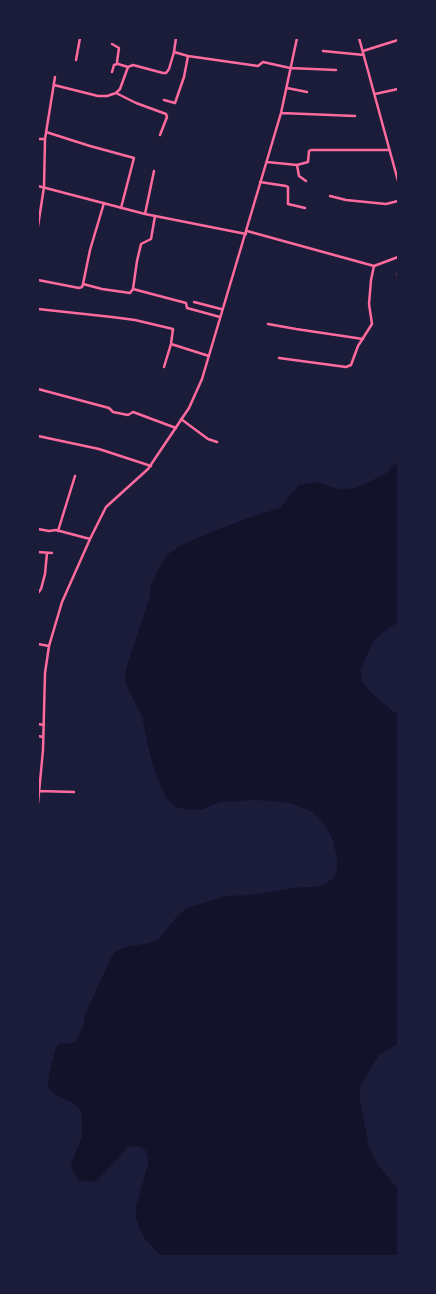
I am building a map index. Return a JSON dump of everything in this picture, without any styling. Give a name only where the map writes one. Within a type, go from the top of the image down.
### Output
[{"type":"street","points":[[76,60],[80,38]]},
{"type":"street","points":[[54,86],[98,96],[116,93],[120,89],[128,68],[133,65],[166,73],[174,52],[176,38]]},
{"type":"street","points":[[38,803],[43,750],[44,683],[49,646],[62,602],[106,508],[148,469],[188,408],[202,379],[281,113],[297,38]]},
{"type":"street","points":[[359,38],[398,181]]},
{"type":"street","points":[[363,51],[398,40]]},
{"type":"street","points":[[112,44],[120,48],[117,64],[114,65],[112,72]]},
{"type":"street","points":[[323,51],[364,55]]},
{"type":"street","points":[[174,52],[188,56],[258,66],[262,62],[290,68],[336,70]]},
{"type":"street","points":[[164,100],[175,103],[182,84],[188,56]]},
{"type":"street","points":[[117,64],[128,68]]},
{"type":"street","points":[[38,226],[44,187],[45,139],[54,77]]},
{"type":"street","points":[[287,88],[307,92]]},
{"type":"street","points":[[375,94],[398,89]]},
{"type":"street","points":[[116,93],[166,114],[167,117],[160,135]]},
{"type":"street","points":[[281,113],[355,116]]},
{"type":"street","points":[[46,132],[134,158],[121,208]]},
{"type":"street","points":[[38,139],[45,139]]},
{"type":"street","points":[[267,162],[297,165],[308,162],[309,151],[311,150],[389,150]]},
{"type":"street","points":[[297,165],[299,176],[306,182]]},
{"type":"street","points":[[145,214],[154,171]]},
{"type":"street","points":[[260,182],[288,187],[288,204],[305,208]]},
{"type":"street","points":[[38,186],[145,214],[246,232],[374,266],[398,257]]},
{"type":"street","points":[[330,196],[346,200],[386,204],[398,201]]},
{"type":"street","points":[[38,280],[82,287],[90,250],[104,204]]},
{"type":"street","points":[[83,284],[130,293],[133,289],[141,244],[151,239],[155,216]]},
{"type":"street","points":[[279,358],[351,365],[356,351],[372,324],[369,304],[374,266]]},
{"type":"street","points":[[133,289],[186,303],[187,308],[220,317]]},
{"type":"street","points":[[194,302],[222,310]]},
{"type":"street","points":[[38,309],[112,316],[173,329],[164,367]]},
{"type":"street","points":[[268,324],[363,339]]},
{"type":"street","points":[[170,344],[209,356]]},
{"type":"street","points":[[38,388],[110,408],[113,412],[128,415],[134,412],[176,428]]},
{"type":"street","points":[[181,419],[208,440],[217,442]]},
{"type":"street","points":[[38,436],[99,449],[150,466]]},
{"type":"street","points":[[58,531],[75,476]]},
{"type":"street","points":[[38,529],[54,530],[90,539]]},
{"type":"street","points":[[38,552],[52,554]]},
{"type":"street","points":[[38,593],[45,574],[47,553]]},
{"type":"street","points":[[38,644],[49,646]]},
{"type":"street","points":[[38,724],[44,725]]},
{"type":"street","points":[[38,736],[43,737]]},
{"type":"street","points":[[38,750],[43,750]]},
{"type":"street","points":[[39,791],[74,792]]},
{"type":"shaded area","points":[[398,461],[398,622],[373,642],[360,670],[362,681],[373,695],[398,715],[398,1045],[380,1054],[366,1075],[359,1095],[369,1148],[379,1166],[398,1189],[398,1256],[161,1256],[145,1239],[136,1217],[136,1207],[148,1164],[146,1151],[141,1147],[127,1147],[93,1182],[79,1180],[73,1172],[71,1165],[82,1136],[82,1116],[80,1109],[73,1103],[49,1089],[50,1070],[56,1048],[59,1044],[76,1041],[83,1027],[89,1006],[115,952],[122,948],[149,943],[159,939],[178,915],[187,908],[227,896],[252,895],[294,888],[323,886],[333,878],[337,869],[337,857],[333,840],[325,825],[312,812],[291,803],[256,800],[220,802],[203,809],[190,810],[176,807],[166,798],[155,772],[142,716],[125,680],[126,670],[150,597],[151,585],[167,555],[181,545],[243,520],[280,508],[299,485],[317,482],[341,490],[354,488],[385,474]]}]
